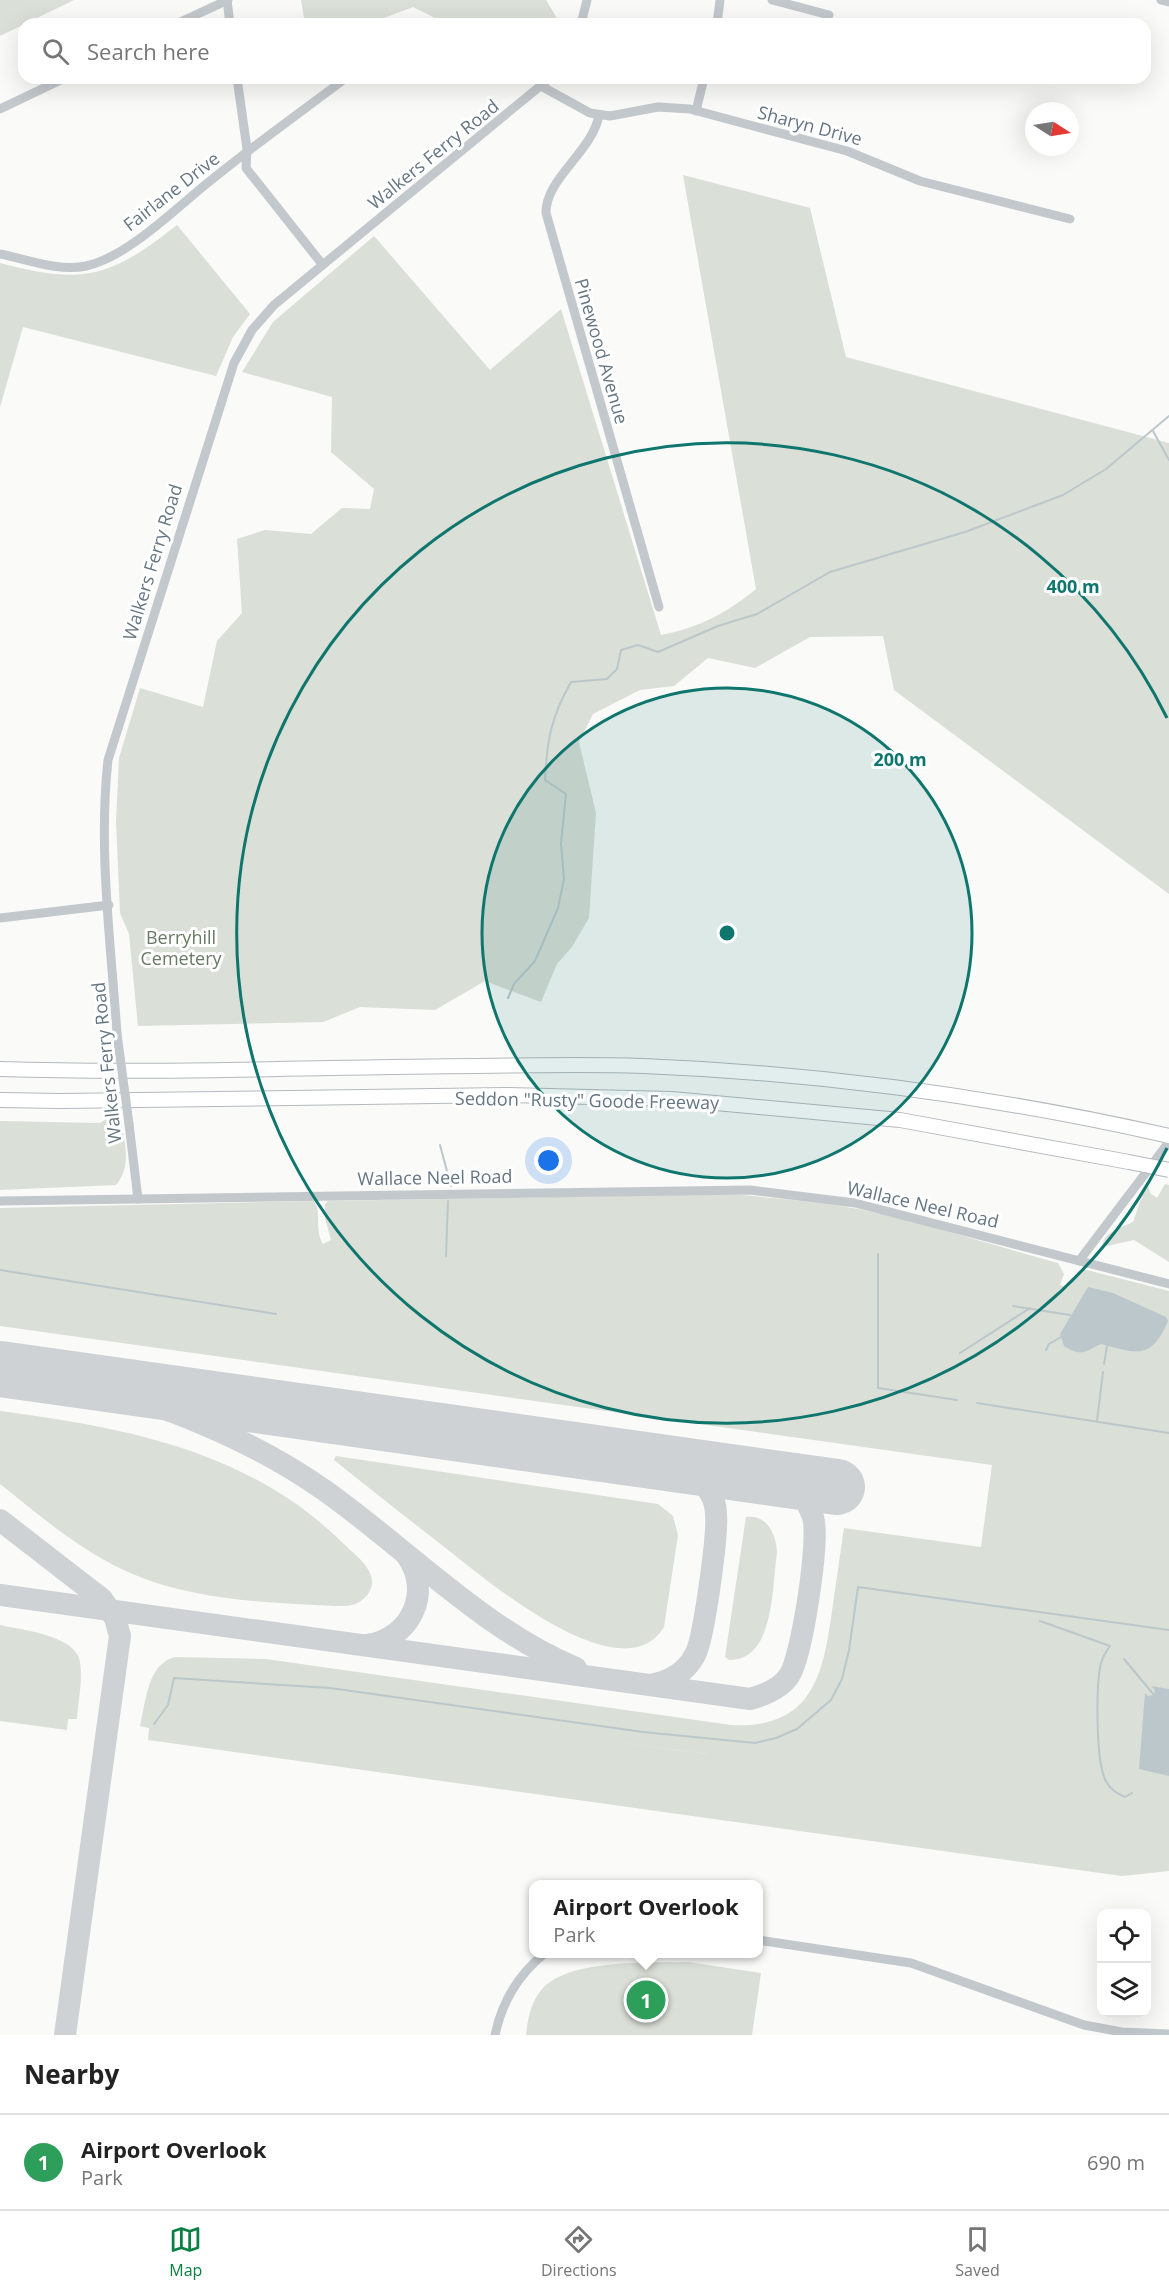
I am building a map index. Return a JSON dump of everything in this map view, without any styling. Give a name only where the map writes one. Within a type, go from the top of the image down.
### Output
[{"type":"highway","name":"Seddon \"Rusty\" Goode Freeway","points":[[0,1069],[133,1071],[641,1066],[793,1077],[903,1090],[1024,1108],[1169,1136]]},
{"type":"highway","name":"Seddon \"Rusty\" Goode Freeway","points":[[0,1100],[507,1095],[672,1099],[900,1120],[1169,1170]]},
{"type":"street","points":[[189,18],[228,0],[230,18]]},
{"type":"street","points":[[582,18],[587,0]]},
{"type":"street","points":[[718,18],[720,0]]},
{"type":"street","points":[[772,0],[829,15]]},
{"type":"street","points":[[1161,0],[1169,2]]},
{"type":"street","points":[[0,109],[52,84]]},
{"type":"street","points":[[238,84],[247,154],[245,165],[248,172],[322,264]]},
{"type":"street","name":"Fairlane Drive","points":[[0,254],[50,265],[83,267],[91,265],[137,240],[163,222],[210,180],[338,84]]},
{"type":"street","points":[[696,111],[703,84]]},
{"type":"street","name":"Sharyn Drive","points":[[542,86],[585,111],[599,115],[610,116],[658,107],[696,111],[847,151],[920,181],[1070,219]]},
{"type":"street","name":"Walkers Ferry Road","points":[[138,1199],[117,1034],[105,808],[108,760],[224,389],[234,363],[252,330],[274,305],[542,86]]},
{"type":"street","name":"Pinewood Avenue","points":[[599,115],[591,136],[549,195],[546,213],[659,607]]},
{"type":"street","points":[[0,918],[109,905]]},
{"type":"street","points":[[1079,1261],[1169,1142]]},
{"type":"street","name":"Wallace Neel Road","points":[[0,1202],[750,1190],[855,1203],[1169,1284]]},
{"type":"street","points":[[763,1941],[911,1963],[1084,2025],[1122,2032],[1169,2034]]},
{"type":"street","points":[[495,2035],[506,2002],[516,1983],[528,1966],[537,1958]]},
{"type":"green space","points":[[0,0],[74,0],[37,18],[18,18],[18,27],[0,36]]},
{"type":"green space","points":[[301,0],[546,0],[557,18],[435,18],[413,7],[384,18],[304,18]]},
{"type":"green space","name":"Berryhill Cemetery","points":[[683,175],[810,208],[846,357],[1169,443],[1169,894],[894,690],[883,636],[810,637],[755,668],[708,658],[674,686],[640,690],[593,714],[579,742],[596,813],[589,918],[572,947],[557,964],[541,1002],[485,981],[435,1010],[360,1007],[323,1022],[138,1026],[129,934],[120,913],[116,822],[119,758],[140,688],[203,707],[217,641],[242,613],[237,539],[265,530],[311,534],[342,508],[370,509],[374,489],[331,452],[332,397],[242,372],[273,322],[374,236],[490,370],[561,309],[661,635],[700,624],[734,605],[756,589]]},
{"type":"green space","points":[[177,225],[250,314],[233,337],[216,376],[23,327],[0,407],[0,263],[53,274],[75,275],[94,272],[133,256]]},
{"type":"green space","points":[[120,1117],[126,1161],[116,1185],[0,1190],[0,1121],[100,1123],[106,1119]]},
{"type":"green space","points":[[1147,1182],[1150,1193],[1157,1198],[1165,1184],[1169,1185],[1169,1262],[1134,1240],[1102,1247],[1109,1234],[1133,1222]]},
{"type":"green space","points":[[730,1194],[794,1200],[842,1206],[934,1227],[1058,1263],[1064,1274],[1060,1285],[1068,1288],[1078,1271],[1083,1269],[1169,1291],[1169,1871],[1122,1876],[148,1740],[149,1728],[140,1726],[149,1685],[159,1667],[175,1657],[266,1659],[731,1725],[758,1724],[780,1718],[796,1708],[808,1694],[817,1677],[828,1635],[844,1528],[981,1547],[992,1465],[0,1326],[0,1208],[314,1201],[318,1210],[319,1232],[323,1244],[331,1240],[325,1218],[325,1204],[328,1201]]},
{"type":"green space","points":[[0,1411],[140,1436],[227,1465],[268,1486],[308,1513],[345,1545],[363,1562],[370,1573],[372,1585],[370,1591],[361,1601],[345,1606],[223,1598],[156,1583],[116,1566],[64,1534],[0,1484]]},
{"type":"green space","points":[[336,1456],[658,1504],[673,1516],[678,1535],[664,1627],[644,1645],[616,1648],[584,1639],[550,1622],[515,1601],[484,1578],[334,1460]]},
{"type":"green space","points":[[746,1517],[765,1522],[775,1539],[777,1552],[772,1601],[763,1635],[755,1648],[744,1657],[729,1660],[725,1657]]},
{"type":"green space","points":[[0,1625],[45,1635],[74,1650],[79,1658],[80,1688],[77,1719],[68,1719],[67,1730],[0,1721]]},
{"type":"green space","points":[[688,1962],[761,1973],[752,2035],[526,2035],[529,2016],[536,1998],[543,1988],[555,1979],[572,1972],[611,1964]]},
{"type":"shaded area","points":[[1088,1287],[1113,1293],[1166,1317],[1168,1321],[1162,1334],[1149,1348],[1141,1351],[1124,1350],[1101,1344],[1079,1352],[1064,1346],[1060,1334]]},
{"type":"shaded area","points":[[1151,1686],[1169,1689],[1169,1776],[1139,1769],[1145,1693],[1148,1696],[1154,1695],[1155,1690]]},
{"type":"waterway","points":[[508,998],[514,984],[535,961],[558,908],[564,879],[561,843],[566,794],[545,780],[551,729],[571,682],[607,679],[617,669],[621,650],[638,645],[658,652],[718,626],[757,614],[830,572],[965,532],[1063,495],[1106,469],[1169,416]]},
{"type":"waterway","points":[[1153,431],[1169,460]]},
{"type":"waterway","points":[[440,1145],[451,1186]]},
{"type":"waterway","points":[[446,1256],[448,1201]]},
{"type":"waterway","points":[[878,1254],[878,1388],[957,1400]]},
{"type":"waterway","points":[[0,1270],[276,1314]]},
{"type":"waterway","points":[[1013,1306],[1070,1315]]},
{"type":"waterway","points":[[960,1353],[1030,1308]]},
{"type":"waterway","points":[[1046,1350],[1049,1344],[1061,1337]]},
{"type":"waterway","points":[[1104,1364],[1107,1346]]},
{"type":"waterway","points":[[1097,1421],[1103,1372]]},
{"type":"waterway","points":[[977,1403],[1169,1433]]},
{"type":"waterway","points":[[154,1724],[168,1705],[174,1678],[330,1688],[643,1732],[755,1743],[776,1738],[797,1729],[831,1700],[842,1679],[849,1650],[858,1587],[1169,1630]]},
{"type":"waterway","points":[[1040,1621],[1110,1646],[1099,1673],[1100,1760],[1103,1774],[1111,1788],[1125,1797],[1132,1793]]},
{"type":"waterway","points":[[1124,1659],[1154,1695]]},
{"type":"taxiway","points":[[72,1379],[139,1400],[203,1424],[295,1471],[354,1512],[446,1586],[510,1633],[576,1668]]},
{"type":"taxiway","points":[[650,1685],[676,1675],[695,1655],[706,1609],[716,1525],[716,1511],[712,1497],[702,1482],[686,1470],[660,1462]]},
{"type":"taxiway","points":[[0,1595],[750,1699],[772,1691],[789,1676],[799,1646],[812,1572],[815,1529],[810,1509],[797,1492],[772,1477]]},
{"type":"taxiway","points":[[0,1520],[102,1599],[115,1618],[120,1636],[65,2035]]},
{"type":"taxiway","points":[[367,1645],[395,1634],[413,1612],[418,1585],[415,1570],[407,1556]]},
{"type":"runway","points":[[0,1369],[837,1487]]},
{"type":"place","name":"Airport Overlook","points":[[646,2000]]}]
